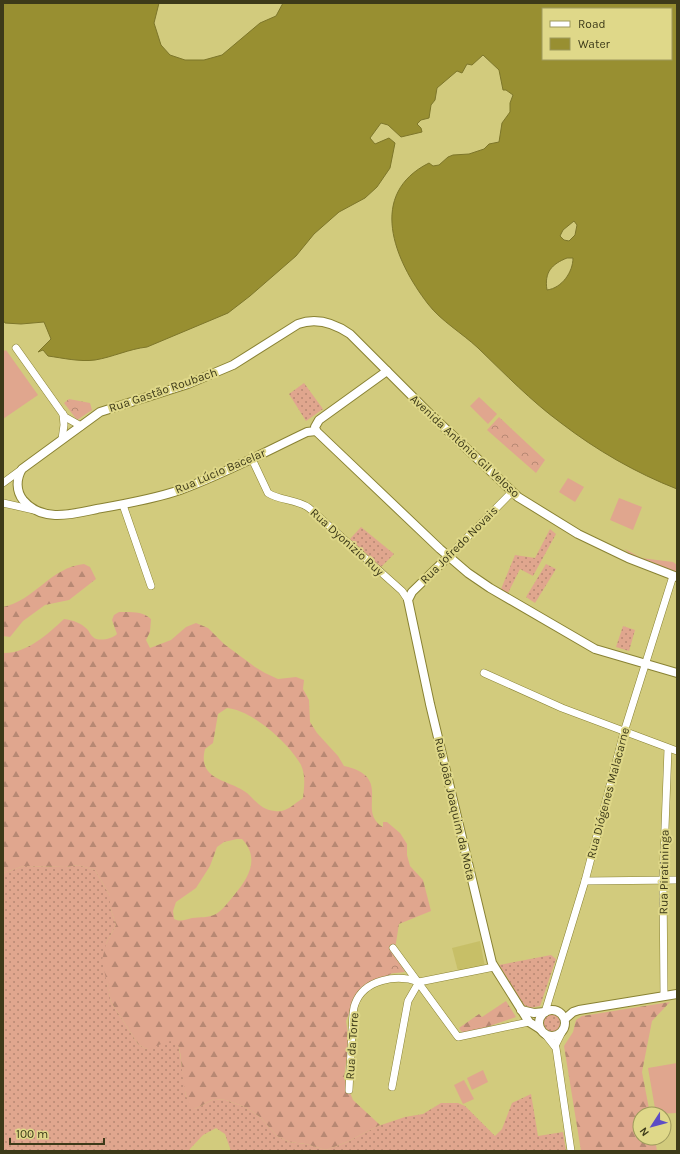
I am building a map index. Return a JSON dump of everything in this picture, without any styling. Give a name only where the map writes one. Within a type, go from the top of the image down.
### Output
[{"type":"street","name":"Rua Gastão Roubach","points":[[3,483],[97,414],[108,409],[188,384],[233,365],[298,324],[307,321],[326,322],[343,329],[387,371]]},
{"type":"street","points":[[16,348],[63,414],[71,422],[81,426]]},
{"type":"street","points":[[387,371],[319,420],[315,427],[316,431],[449,556],[490,588],[595,649],[677,673]]},
{"type":"street","name":"Avenida Antônio Gil Veloso","points":[[387,371],[432,417],[512,492],[578,534],[628,558],[675,576]]},
{"type":"street","points":[[62,439],[64,425],[63,414]]},
{"type":"street","name":"Rua Lúcio Bacelar","points":[[3,503],[66,516],[123,505],[179,490],[252,459],[307,432],[316,431]]},
{"type":"street","name":"Rua Dyonizio Ruy","points":[[252,459],[268,493],[300,503],[309,508],[402,592],[408,600]]},
{"type":"street","points":[[22,469],[18,481],[19,493],[26,503],[42,512]]},
{"type":"street","name":"Rua Jofredo Novais","points":[[408,600],[412,592],[512,492]]},
{"type":"street","points":[[123,505],[151,586]]},
{"type":"street","name":"Rua Diógenes Malacarne","points":[[545,1012],[585,881],[624,732],[644,664],[675,576]]},
{"type":"street","name":"Rua João Joaquim da Mota","points":[[408,600],[472,883],[494,967],[529,1022]]},
{"type":"street","points":[[484,673],[562,708],[668,749],[677,751]]},
{"type":"street","name":"Rua Piratininga","points":[[664,996],[663,880],[668,749]]},
{"type":"street","points":[[585,881],[677,880]]},
{"type":"street","points":[[393,948],[419,982],[455,1034],[462,1037],[529,1022],[543,1032],[555,1046],[571,1151]]},
{"type":"street","points":[[392,1086],[408,1001],[419,982],[494,967]]},
{"type":"street","name":"Rua da Torre","points":[[349,1090],[353,1011],[357,1000],[366,990],[387,979],[403,977],[419,982]]},
{"type":"street","points":[[565,1019],[573,1012],[579,1010],[677,994]]},
{"type":"street","points":[[521,1010],[534,1013],[555,1010],[563,1015],[566,1024],[555,1046]]},
{"type":"street","points":[[543,1032],[539,1021],[545,1012]]},
{"type":"street","points":[[543,1032],[554,1036],[562,1032]]},
{"type":"shaded area","points":[[480,941],[485,967],[458,971],[452,948]]},
{"type":"green space","points":[[3,349],[5,351],[6,350],[38,395],[3,419]]},
{"type":"green space","points":[[304,383],[323,409],[306,421],[289,394]]},
{"type":"green space","points":[[479,397],[497,414],[488,424],[470,406]]},
{"type":"green space","points":[[69,399],[90,403],[92,410],[77,420],[64,403]]},
{"type":"green space","points":[[499,417],[545,460],[536,473],[487,430]]},
{"type":"green space","points":[[568,478],[584,487],[575,502],[559,492]]},
{"type":"green space","points":[[619,498],[642,507],[633,530],[610,520]]},
{"type":"green space","points":[[361,527],[394,554],[381,567],[350,539]]},
{"type":"green space","points":[[550,529],[556,534],[533,576],[520,569],[508,593],[501,589],[515,555],[535,558]]},
{"type":"green space","points":[[625,549],[641,558],[673,562],[677,565],[677,573],[632,557]]},
{"type":"green space","points":[[84,564],[90,567],[96,579],[69,600],[45,605],[23,621],[10,637],[3,636],[3,607],[14,604],[34,592],[62,571],[72,566]]},
{"type":"green space","points":[[546,564],[556,569],[535,603],[526,597]]},
{"type":"green space","points":[[119,612],[136,612],[148,616],[151,619],[150,632],[146,640],[150,648],[171,640],[186,627],[196,623],[208,628],[224,644],[265,673],[278,679],[296,677],[304,680],[303,689],[309,700],[310,722],[317,733],[338,756],[344,766],[359,771],[368,778],[371,786],[372,812],[375,820],[383,827],[383,822],[387,822],[400,833],[407,844],[407,855],[410,866],[423,880],[431,911],[399,924],[391,974],[371,984],[350,1011],[346,1021],[349,1041],[344,1078],[353,1100],[380,1125],[347,1142],[326,1150],[306,1144],[289,1142],[277,1136],[260,1117],[245,1107],[226,1100],[214,1099],[195,1109],[190,1105],[187,1098],[183,1081],[179,1047],[173,1041],[146,1049],[138,1044],[111,1002],[102,960],[106,944],[116,925],[110,907],[110,896],[95,870],[78,865],[66,867],[24,866],[3,873],[3,653],[28,647],[44,637],[64,619],[74,621],[82,625],[95,639],[101,640],[115,636],[117,634],[112,620],[114,615]],"holes":[[[227,708],[237,710],[258,721],[288,747],[303,769],[303,798],[283,811],[266,809],[240,788],[216,778],[210,773],[204,760],[205,749],[213,743],[218,714]],[[242,839],[247,846],[251,860],[245,881],[235,894],[222,910],[216,914],[207,917],[183,920],[174,919],[173,911],[176,902],[196,888],[210,866],[217,847],[224,842]]]},
{"type":"green space","points":[[623,626],[635,630],[629,651],[616,647]]},
{"type":"green space","points":[[78,865],[95,870],[110,896],[110,907],[116,925],[106,944],[107,982],[111,1002],[138,1044],[146,1049],[164,1041],[174,1041],[179,1047],[186,1096],[195,1109],[214,1099],[226,1100],[245,1107],[260,1117],[277,1136],[289,1142],[306,1144],[326,1150],[347,1142],[378,1126],[405,1117],[423,1114],[441,1103],[458,1103],[465,1106],[495,1136],[502,1129],[512,1103],[531,1094],[538,1136],[563,1132],[566,1151],[231,1151],[225,1134],[216,1128],[203,1135],[188,1151],[3,1151],[3,873],[24,866],[66,867]]},
{"type":"green space","points":[[393,953],[405,972],[387,974]]},
{"type":"green space","points":[[551,955],[556,959],[540,1006],[530,1008],[524,1005],[499,965]]},
{"type":"green space","points":[[506,1001],[516,1017],[464,1035],[459,1028],[479,1014],[482,1017]]},
{"type":"green space","points":[[670,1002],[652,1021],[642,1072],[648,1106],[632,1106],[632,1146],[656,1146],[657,1151],[581,1151],[564,1046],[573,1032],[576,1020],[582,1016]]},
{"type":"green space","points":[[552,1013],[559,1016],[562,1023],[559,1030],[552,1033],[545,1030],[542,1023],[545,1016]]},
{"type":"green space","points":[[677,1063],[677,1113],[672,1113],[672,1106],[655,1106],[648,1068]]},
{"type":"green space","points":[[483,1070],[488,1082],[472,1090],[467,1078]]},
{"type":"green space","points":[[464,1080],[474,1099],[463,1104],[454,1085]]},
{"type":"water","points":[[3,3],[159,3],[154,23],[161,45],[170,55],[185,60],[204,60],[222,55],[260,23],[276,16],[283,3],[677,3],[677,489],[646,476],[617,460],[574,433],[550,415],[518,387],[478,348],[433,310],[416,287],[405,268],[397,248],[392,229],[392,210],[398,192],[410,176],[429,163],[433,166],[439,165],[448,157],[453,155],[469,154],[484,149],[489,144],[499,142],[502,123],[510,112],[510,103],[513,95],[506,90],[503,90],[499,70],[483,55],[472,65],[467,64],[462,73],[457,71],[437,88],[435,100],[431,105],[429,118],[421,120],[417,124],[421,128],[422,132],[401,137],[388,125],[381,123],[370,138],[375,144],[389,138],[395,143],[390,168],[377,187],[365,198],[339,212],[314,234],[296,256],[228,313],[147,347],[134,349],[95,360],[71,360],[48,356],[43,350],[38,352],[51,339],[44,322],[21,324],[5,323],[3,320]],"holes":[[[574,221],[577,225],[575,235],[569,241],[564,240],[560,236],[563,230]],[[567,258],[573,258],[569,274],[562,283],[552,289],[547,290],[546,284],[550,270],[557,263]]]}]
